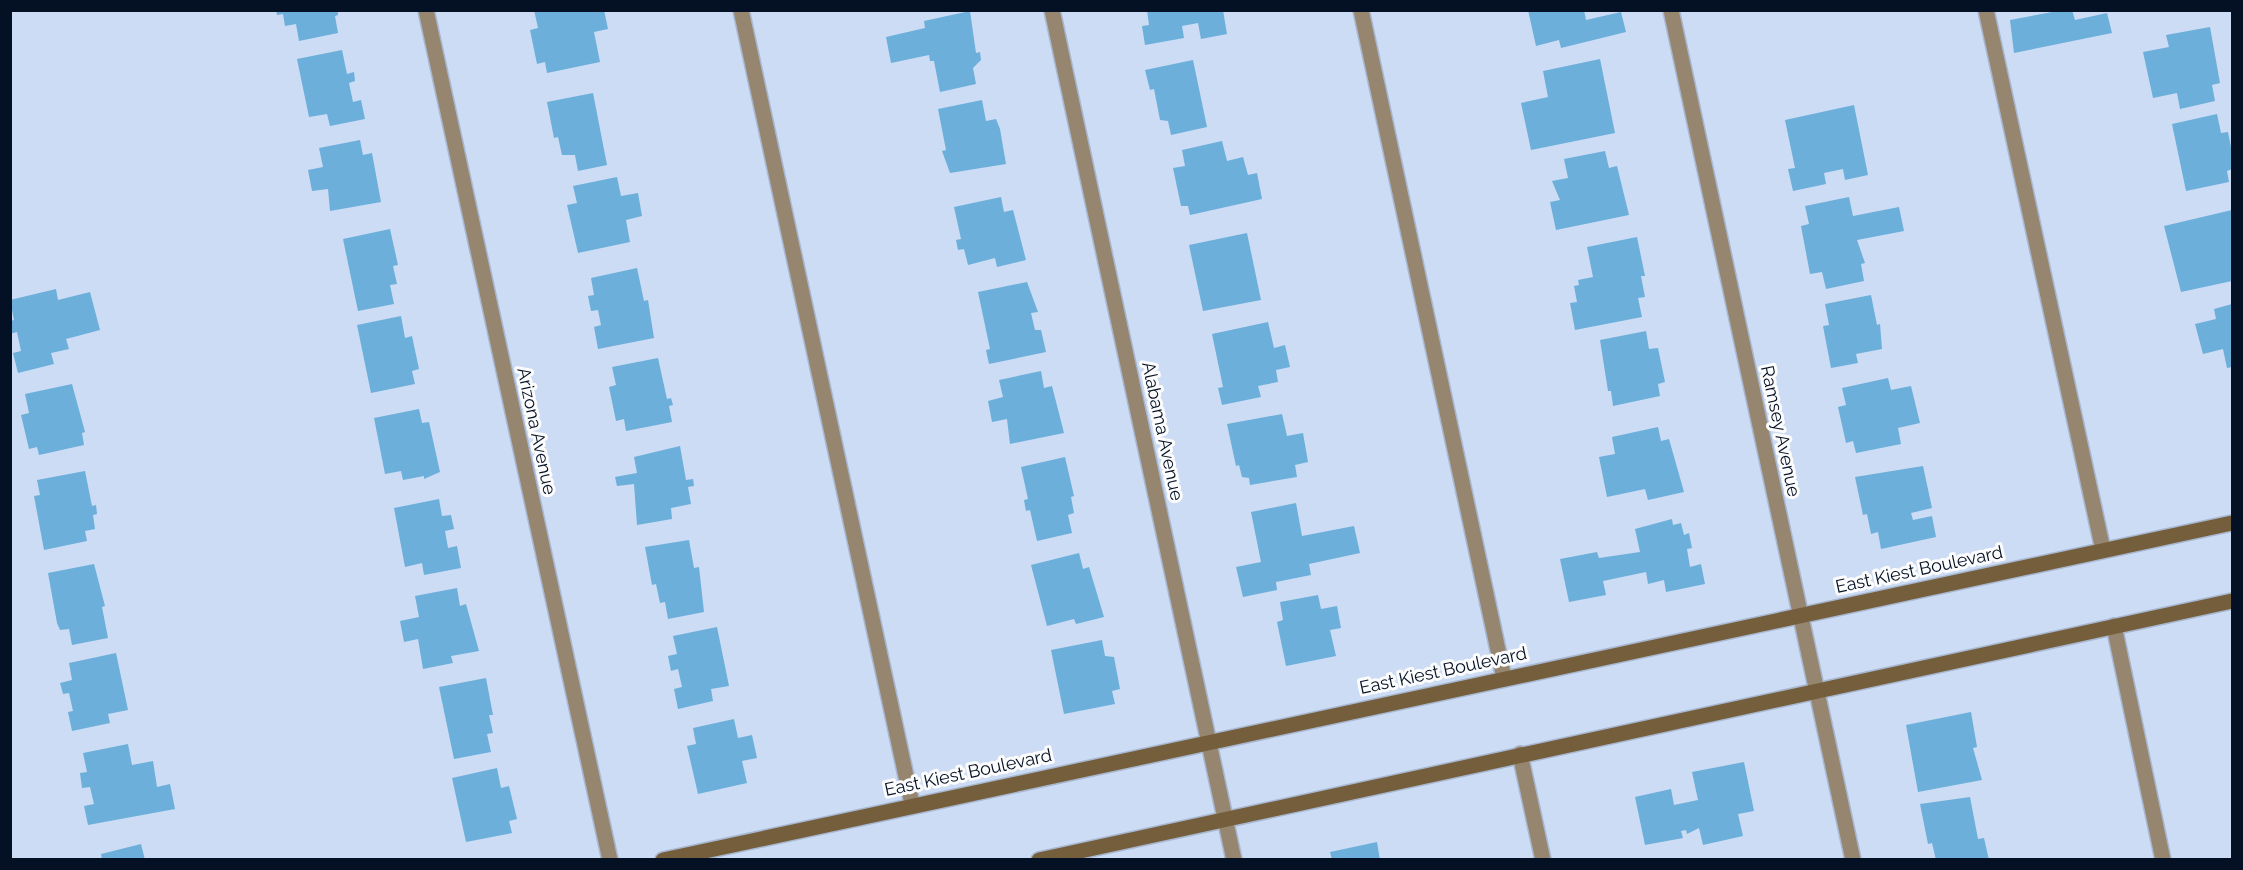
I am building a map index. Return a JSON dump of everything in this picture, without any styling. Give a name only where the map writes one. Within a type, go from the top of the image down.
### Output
[{"type":"main road","name":"East Kiest Boulevard","points":[[663,860],[1209,740],[2232,523]]},
{"type":"main road","points":[[1039,860],[2232,601]]},
{"type":"street","name":"Arizona Avenue","points":[[426,10],[610,860]]},
{"type":"street","points":[[741,10],[912,804]]},
{"type":"street","name":"Alabama Avenue","points":[[1052,10],[1234,860]]},
{"type":"street","points":[[1361,10],[1504,678]]},
{"type":"street","name":"Ramsey Avenue","points":[[1671,10],[1852,860]]},
{"type":"street","points":[[1986,10],[2103,550]]},
{"type":"street","points":[[2114,626],[2163,860]]},
{"type":"street","points":[[1520,754],[1543,860]]},
{"type":"building","points":[[276,10],[338,10],[338,15],[335,16],[338,33],[299,41],[296,24],[285,26],[283,14],[277,15]]},
{"type":"building","points":[[534,10],[604,10],[608,29],[594,32],[600,62],[547,73],[545,62],[537,64],[530,30],[538,28]]},
{"type":"building","points":[[1147,10],[1223,10],[1227,34],[1201,39],[1198,23],[1182,26],[1184,38],[1145,45],[1142,26],[1149,25]]},
{"type":"building","points":[[1528,10],[1584,10],[1586,20],[1621,12],[1626,32],[1561,48],[1559,40],[1536,46]]},
{"type":"building","points":[[2072,10],[2075,20],[2107,13],[2112,33],[2014,53],[2010,20]]},
{"type":"building","points":[[970,11],[976,53],[980,52],[981,60],[973,68],[976,84],[940,92],[934,61],[930,61],[929,55],[891,63],[886,37],[925,28],[924,21]]},
{"type":"building","points":[[2210,27],[2220,83],[2212,85],[2215,101],[2180,109],[2177,93],[2153,98],[2143,52],[2169,47],[2166,35]]},
{"type":"building","points":[[342,50],[347,74],[354,72],[355,81],[349,83],[353,102],[361,100],[365,119],[330,126],[327,114],[309,117],[297,59]]},
{"type":"building","points":[[1600,59],[1615,133],[1531,150],[1521,103],[1548,97],[1543,71]]},
{"type":"building","points":[[1193,60],[1207,127],[1171,135],[1168,121],[1160,120],[1154,89],[1150,90],[1145,70]]},
{"type":"building","points":[[593,93],[607,165],[578,171],[575,155],[562,155],[558,137],[554,138],[547,102]]},
{"type":"building","points":[[982,100],[986,121],[996,119],[1000,129],[1006,164],[950,173],[942,151],[946,150],[938,109]]},
{"type":"building","points":[[1854,105],[1868,175],[1845,180],[1843,169],[1824,173],[1826,184],[1793,191],[1788,169],[1795,168],[1785,120]]},
{"type":"building","points":[[2217,114],[2221,133],[2228,132],[2232,152],[2232,169],[2227,171],[2229,182],[2186,191],[2172,124]]},
{"type":"building","points":[[360,140],[363,155],[372,153],[381,202],[330,211],[328,189],[312,191],[308,170],[323,167],[319,148]]},
{"type":"building","points":[[1222,141],[1227,161],[1243,157],[1248,175],[1257,173],[1262,199],[1190,215],[1188,206],[1181,206],[1173,168],[1185,166],[1182,150]]},
{"type":"building","points":[[1605,151],[1609,168],[1617,166],[1629,215],[1556,230],[1550,202],[1560,200],[1552,181],[1568,178],[1564,159]]},
{"type":"building","points":[[617,177],[621,196],[638,193],[642,216],[626,220],[630,242],[578,253],[567,205],[577,203],[573,186]]},
{"type":"building","points":[[1001,197],[1004,212],[1013,210],[1026,260],[997,267],[995,258],[968,265],[964,249],[958,250],[956,240],[961,239],[954,207]]},
{"type":"building","points":[[1849,197],[1853,216],[1899,207],[1904,231],[1857,240],[1865,263],[1861,264],[1864,281],[1826,289],[1822,272],[1810,274],[1801,226],[1809,224],[1805,206]]},
{"type":"building","points":[[2232,210],[2232,281],[2181,292],[2164,226]]},
{"type":"building","points":[[390,229],[398,265],[393,266],[397,284],[390,285],[394,304],[358,311],[343,239]]},
{"type":"building","points":[[1247,233],[1261,300],[1203,311],[1189,245]]},
{"type":"building","points":[[1637,237],[1645,276],[1641,276],[1645,297],[1638,298],[1642,317],[1575,330],[1570,303],[1577,302],[1574,286],[1579,285],[1578,280],[1593,277],[1587,247]]},
{"type":"building","points":[[637,268],[644,301],[648,300],[654,338],[598,349],[594,327],[601,325],[598,310],[591,311],[588,296],[594,295],[591,278]]},
{"type":"building","points":[[1027,282],[1038,312],[1031,313],[1035,330],[1041,330],[1046,352],[989,364],[986,350],[990,349],[978,292]]},
{"type":"building","points":[[56,289],[58,300],[90,292],[100,330],[66,339],[69,349],[51,353],[54,364],[18,373],[13,353],[21,351],[17,332],[10,334],[10,321],[14,320],[10,300]]},
{"type":"building","points":[[1871,295],[1877,325],[1880,324],[1882,349],[1856,354],[1858,363],[1831,368],[1823,326],[1829,325],[1825,304]]},
{"type":"building","points":[[2232,304],[2232,367],[2227,368],[2223,349],[2203,354],[2195,324],[2216,319],[2214,309]]},
{"type":"building","points":[[401,316],[405,338],[412,336],[419,369],[412,371],[415,384],[371,393],[357,325]]},
{"type":"building","points":[[1268,322],[1274,348],[1285,345],[1290,367],[1276,370],[1278,382],[1258,386],[1261,397],[1222,405],[1218,388],[1223,387],[1212,334]]},
{"type":"building","points":[[1646,331],[1649,349],[1658,348],[1665,382],[1658,384],[1660,396],[1613,406],[1611,391],[1608,391],[1600,340]]},
{"type":"building","points":[[658,358],[667,399],[671,398],[673,405],[669,406],[672,422],[626,431],[624,419],[616,421],[609,387],[616,385],[612,367]]},
{"type":"building","points":[[1041,371],[1044,388],[1052,386],[1064,433],[1010,444],[1007,419],[992,422],[988,401],[1003,397],[999,380]]},
{"type":"building","points":[[1888,378],[1891,390],[1911,386],[1920,423],[1898,428],[1901,444],[1856,453],[1853,441],[1846,443],[1838,407],[1846,405],[1842,388]]},
{"type":"building","points":[[72,384],[85,432],[82,433],[84,445],[39,455],[37,447],[29,449],[21,415],[29,413],[25,394]]},
{"type":"building","points":[[419,409],[422,423],[429,422],[440,472],[424,479],[424,476],[403,480],[401,471],[385,474],[374,418]]},
{"type":"building","points":[[1282,414],[1287,436],[1303,433],[1308,462],[1295,465],[1297,477],[1250,485],[1249,478],[1242,477],[1239,465],[1236,466],[1227,424]]},
{"type":"building","points":[[1658,427],[1661,441],[1669,439],[1684,492],[1648,500],[1645,489],[1607,497],[1599,457],[1615,454],[1612,437]]},
{"type":"building","points":[[680,446],[686,480],[693,479],[694,486],[688,487],[691,504],[671,508],[672,519],[637,525],[634,484],[617,486],[615,477],[637,473],[634,457]]},
{"type":"building","points":[[1065,457],[1074,496],[1071,497],[1074,513],[1068,515],[1072,533],[1037,541],[1030,510],[1026,511],[1024,500],[1028,499],[1021,467]]},
{"type":"building","points":[[1923,466],[1932,508],[1911,513],[1913,520],[1932,516],[1936,537],[1881,549],[1878,532],[1871,534],[1867,514],[1863,515],[1855,477]]},
{"type":"building","points":[[85,471],[92,506],[96,505],[97,514],[93,515],[95,529],[85,531],[87,541],[44,550],[34,496],[40,495],[37,480]]},
{"type":"building","points":[[439,499],[442,516],[451,515],[454,529],[445,531],[448,548],[457,546],[461,568],[424,575],[422,563],[405,567],[394,508]]},
{"type":"building","points":[[1296,503],[1302,536],[1354,526],[1360,553],[1309,564],[1311,575],[1276,582],[1277,590],[1243,597],[1236,567],[1261,562],[1251,512]]},
{"type":"building","points":[[1672,519],[1673,525],[1681,523],[1684,535],[1689,533],[1692,548],[1687,549],[1690,567],[1701,564],[1705,584],[1666,592],[1664,580],[1648,584],[1646,572],[1603,581],[1606,595],[1569,602],[1560,559],[1597,552],[1599,558],[1640,552],[1635,529]]},
{"type":"building","points":[[689,540],[694,568],[699,567],[704,612],[668,619],[665,602],[660,603],[656,584],[652,585],[645,547]]},
{"type":"building","points":[[1079,553],[1083,569],[1089,567],[1104,617],[1076,624],[1074,619],[1047,626],[1031,565]]},
{"type":"building","points":[[94,564],[105,606],[102,607],[108,638],[72,645],[69,629],[60,630],[57,623],[48,573]]},
{"type":"building","points":[[457,588],[460,606],[466,604],[479,651],[451,656],[453,663],[423,669],[418,639],[404,642],[400,621],[419,617],[415,596]]},
{"type":"building","points":[[1318,595],[1321,609],[1337,606],[1341,628],[1330,630],[1336,656],[1286,666],[1277,622],[1283,620],[1280,602]]},
{"type":"building","points":[[717,627],[729,686],[711,689],[713,701],[678,709],[674,689],[682,687],[678,669],[671,671],[668,656],[677,654],[673,636]]},
{"type":"building","points":[[1102,640],[1105,656],[1114,657],[1120,689],[1112,691],[1115,704],[1064,714],[1051,650]]},
{"type":"building","points":[[116,653],[128,710],[108,714],[110,723],[72,731],[68,712],[73,711],[69,693],[63,694],[60,683],[72,680],[69,663]]},
{"type":"building","points":[[486,678],[493,715],[489,715],[493,733],[487,734],[491,752],[454,759],[439,687]]},
{"type":"building","points":[[1971,712],[1977,747],[1973,748],[1982,780],[1918,792],[1906,725]]},
{"type":"building","points":[[734,719],[738,738],[752,735],[757,758],[742,761],[747,783],[698,794],[687,746],[696,744],[693,728]]},
{"type":"building","points":[[128,744],[132,765],[153,761],[157,787],[170,784],[175,809],[88,825],[84,806],[94,804],[90,787],[82,788],[80,773],[87,772],[83,753]]},
{"type":"building","points":[[1744,762],[1754,811],[1738,814],[1743,836],[1703,845],[1699,828],[1687,834],[1686,830],[1681,831],[1683,838],[1645,845],[1635,797],[1671,789],[1674,805],[1698,800],[1692,772]]},
{"type":"building","points":[[497,768],[501,788],[509,786],[517,819],[509,821],[512,833],[466,842],[452,778]]},
{"type":"building","points":[[1970,797],[1978,839],[1984,838],[1989,860],[1936,860],[1932,843],[1928,844],[1920,804]]},
{"type":"building","points":[[1377,842],[1380,860],[1332,860],[1330,852]]},
{"type":"building","points":[[141,844],[145,860],[102,860],[101,854]]}]
